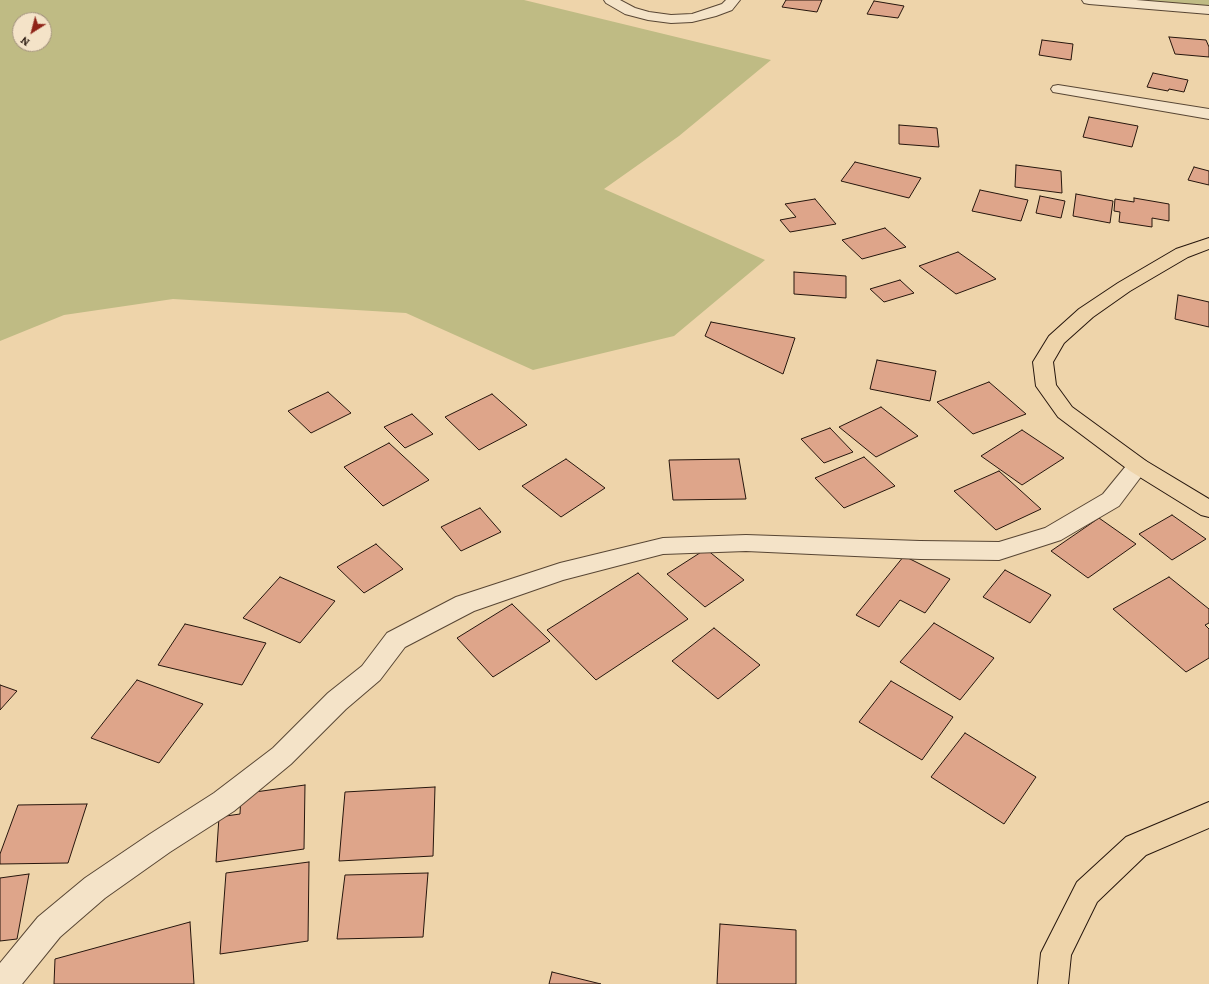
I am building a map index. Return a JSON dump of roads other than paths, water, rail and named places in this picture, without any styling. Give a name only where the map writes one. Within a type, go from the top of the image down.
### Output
[{"type":"main road","points":[[1209,243],[1182,253],[1124,287],[1086,314],[1056,340],[1043,362],[1046,386],[1065,412],[1138,466],[1209,509]]},
{"type":"main road","points":[[1053,984],[1056,953],[1087,892],[1136,846],[1209,815]]},
{"type":"street","points":[[611,0],[630,12],[671,19],[692,18],[711,13],[727,7],[733,0]]},
{"type":"street","points":[[1089,0],[1209,10]]},
{"type":"street","points":[[1058,89],[1209,114]]},
{"type":"street","points":[[5,984],[12,972],[49,927],[95,888],[160,843],[224,802],[282,756],[336,701],[371,673],[396,640],[465,604],[560,572],[663,546],[746,543],[920,550],[999,551],[1053,534],[1111,500],[1138,466]]}]
